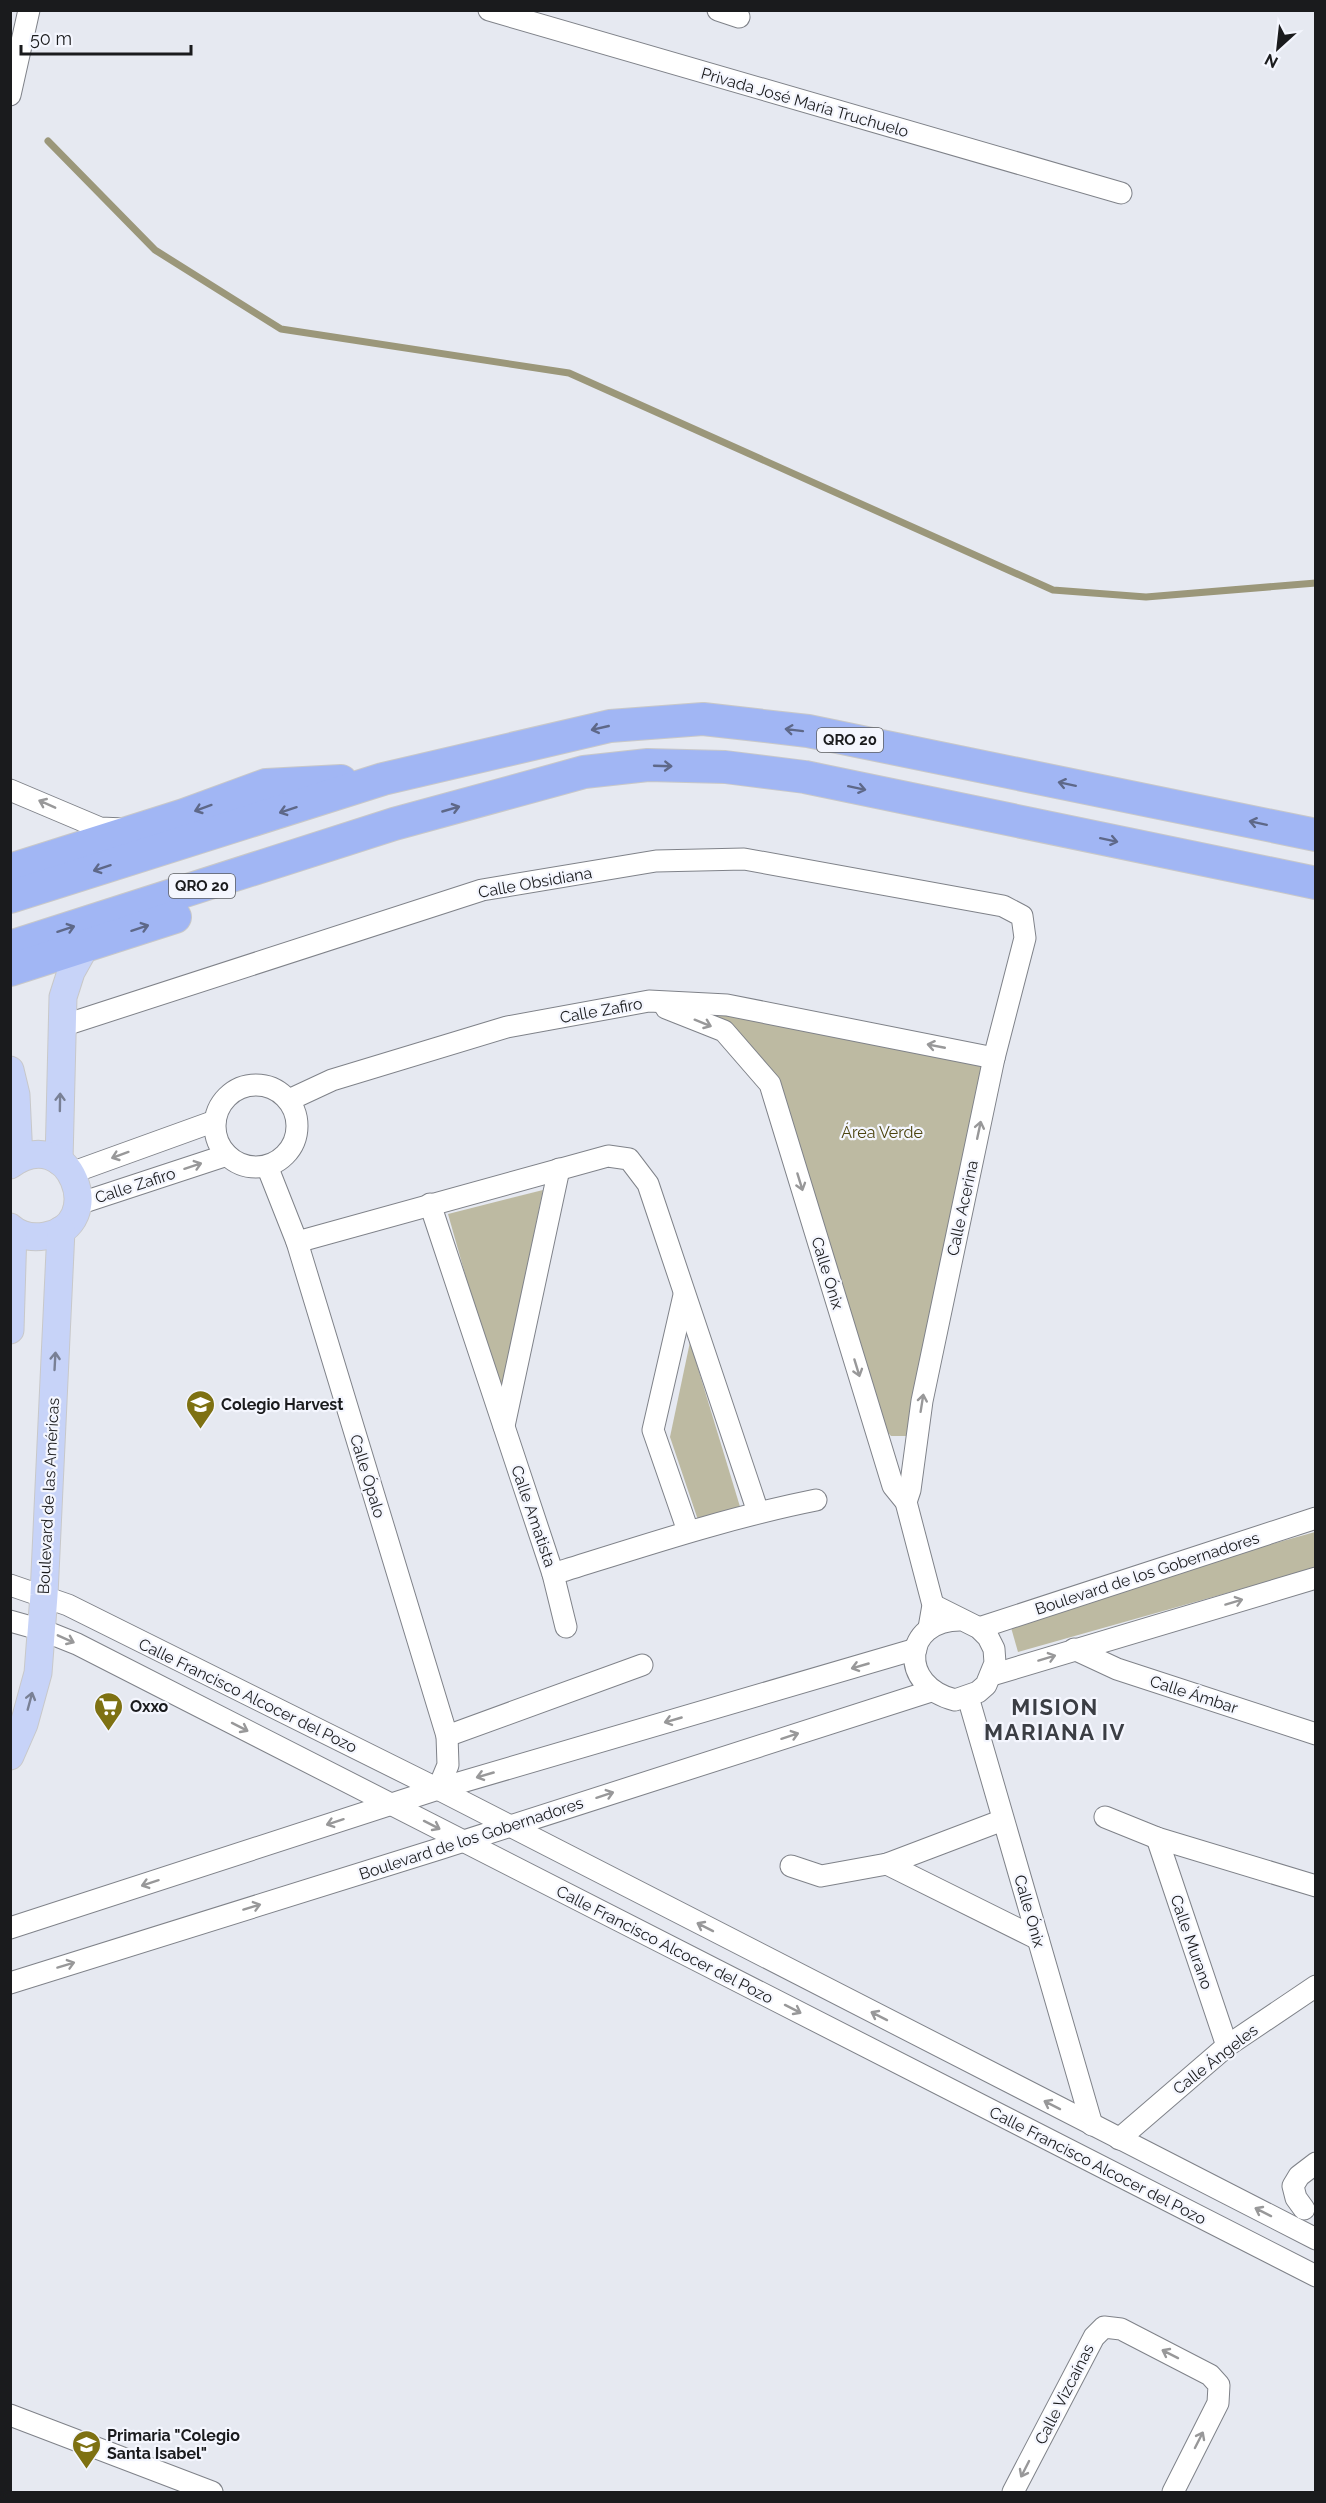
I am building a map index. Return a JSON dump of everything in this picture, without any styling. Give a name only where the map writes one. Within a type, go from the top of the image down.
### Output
[{"type":"highway","name":"QRO 20","points":[[10,897],[383,779],[610,726],[703,719],[808,731],[1316,835]]},
{"type":"highway","name":"QRO 20","points":[[10,947],[394,824],[584,771],[648,765],[725,768],[805,777],[1316,883]]},
{"type":"highway","points":[[10,870],[140,829],[266,785],[383,779]]},
{"type":"highway","points":[[10,970],[85,947],[263,885],[394,824]]},
{"type":"main road","points":[[10,1330],[12,1228],[24,1235],[49,1236],[69,1223],[78,1204],[79,1193],[65,1167],[62,1026],[63,997],[71,972],[85,947]]},
{"type":"main road","points":[[10,1070],[16,1095],[15,1162],[39,1155],[65,1167]]},
{"type":"main road","name":"Boulevard de las Américas","points":[[10,1756],[24,1724],[38,1673],[44,1595],[61,1230]]},
{"type":"street","points":[[10,95],[29,10]]},
{"type":"street","name":"Privada José María Truchuelo","points":[[489,10],[1121,193]]},
{"type":"street","points":[[718,10],[739,17]]},
{"type":"street","points":[[10,790],[100,828],[140,829]]},
{"type":"street","name":"Calle Obsidiana","points":[[62,1026],[482,890],[656,861],[744,859],[1003,906],[1022,916]]},
{"type":"street","name":"Calle Acerina","points":[[906,1502],[910,1490],[922,1401],[994,1058],[1025,938],[1022,916]]},
{"type":"street","name":"Calle Zafiro","points":[[289,1100],[332,1080],[507,1027],[648,1001],[727,1005],[994,1058]]},
{"type":"street","name":"Calle Ónix","points":[[648,1001],[723,1031],[770,1084],[894,1486],[906,1502],[933,1605],[929,1628]]},
{"type":"street","points":[[266,1085],[279,1090],[289,1100],[298,1125],[296,1139],[290,1151],[267,1166],[253,1167],[239,1163],[227,1155],[215,1133],[215,1121],[219,1108],[227,1096],[245,1086],[266,1085]]},
{"type":"street","name":"Calle Zafiro","points":[[65,1167],[215,1121]]},
{"type":"street","name":"Calle Zafiro","points":[[78,1204],[227,1155]]},
{"type":"street","points":[[297,1242],[608,1156],[629,1159],[648,1184],[758,1512]]},
{"type":"street","name":"Calle Ópalo","points":[[267,1166],[297,1242],[447,1736],[448,1765],[438,1789]]},
{"type":"street","points":[[504,1427],[559,1169]]},
{"type":"street","name":"Calle Amatista","points":[[430,1204],[553,1574],[688,1531],[758,1512],[816,1500]]},
{"type":"street","points":[[684,1294],[653,1430],[688,1531]]},
{"type":"street","points":[[880,1442],[894,1452],[904,1453],[916,1446]]},
{"type":"street","name":"Boulevard de los Gobernadores","points":[[970,1624],[1316,1518]]},
{"type":"street","points":[[553,1574],[566,1627]]},
{"type":"street","points":[[992,1675],[1316,1578]]},
{"type":"street","name":"Calle Francisco Alcocer del Pozo","points":[[10,1585],[68,1605],[438,1789],[1316,2239]]},
{"type":"street","points":[[933,1605],[970,1624],[988,1637],[994,1649],[995,1663],[992,1675],[978,1692],[955,1700],[931,1691],[917,1672],[916,1649],[929,1628],[939,1622],[970,1624]]},
{"type":"street","name":"Calle Francisco Alcocer del Pozo","points":[[10,1621],[42,1630],[77,1644],[1316,2276]]},
{"type":"street","points":[[10,1928],[438,1789],[916,1649]]},
{"type":"street","name":"Calle Ámbar","points":[[1074,1649],[1117,1669],[1316,1734]]},
{"type":"street","points":[[447,1736],[642,1665]]},
{"type":"street","name":"Boulevard de los Gobernadores","points":[[10,1983],[931,1691]]},
{"type":"street","name":"Calle Ónix","points":[[968,1697],[1092,2125]]},
{"type":"street","points":[[1105,1817],[1157,1838],[1316,1886]]},
{"type":"street","points":[[791,1866],[821,1876],[887,1864],[1003,1820]]},
{"type":"street","name":"Calle Murano","points":[[1157,1838],[1227,2046]]},
{"type":"street","points":[[887,1864],[1038,1938]]},
{"type":"street","name":"Calle Ángeles","points":[[1119,2139],[1227,2046],[1316,1986]]},
{"type":"street","points":[[1304,2209],[1296,2198],[1293,2186],[1299,2176],[1316,2163]]},
{"type":"street","name":"Calle Vizcaínas","points":[[1013,2493],[1094,2337],[1104,2327],[1121,2329],[1210,2375],[1219,2385],[1218,2403],[1173,2493]]},
{"type":"street","points":[[10,2415],[212,2493]]},
{"type":"green space","name":"Área Verde","points":[[702,1012],[751,1016],[990,1060],[906,1436],[891,1436],[881,1424],[779,1110]]},
{"type":"green space","points":[[543,1190],[500,1397],[448,1214]]},
{"type":"green space","points":[[690,1342],[741,1510],[698,1520],[670,1437]]},
{"type":"green space","points":[[1315,1532],[1315,1568],[1018,1652],[1008,1617]]},
{"type":"waterway","points":[[48,141],[155,250],[281,329],[569,373],[1053,590],[1146,597],[1316,583]]},
{"type":"place","name":"Colegio Harvest","points":[[200,1430]]},
{"type":"place","name":"Oxxo","points":[[109,1732]]},
{"type":"place","name":"Primaria \"Colegio Santa Isabel\"","points":[[86,2470]]},
{"type":"district","name":"MISION MARIANA IV","points":[[1055,1720]]}]
